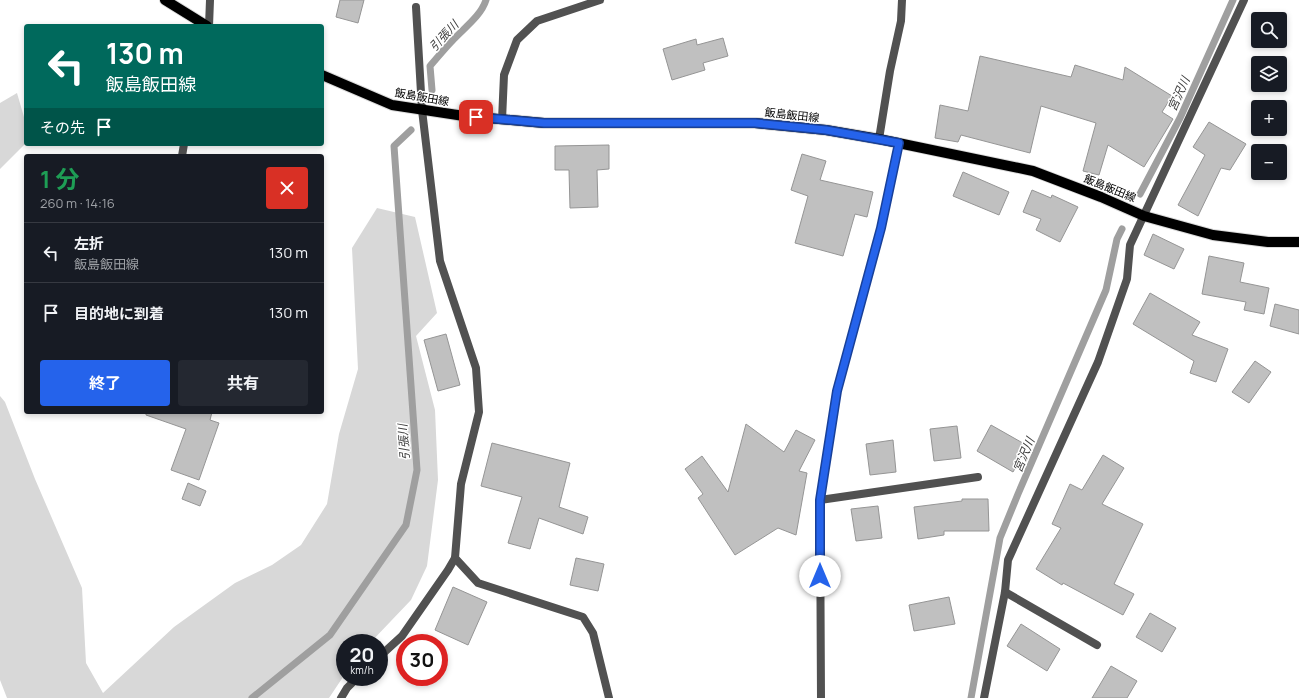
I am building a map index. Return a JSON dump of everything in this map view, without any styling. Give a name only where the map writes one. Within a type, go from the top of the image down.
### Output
[{"type":"main road","points":[[165,0],[205,24]]},
{"type":"main road","name":"飯島飯田線","points":[[324,76],[392,105],[502,120],[544,123],[755,123],[826,130],[879,139],[1033,171],[1101,197],[1144,216],[1213,235],[1268,242],[1299,242]]},
{"type":"street","points":[[208,24],[210,0]]},
{"type":"street","points":[[502,120],[504,75],[517,40],[537,20],[600,0]]},
{"type":"street","points":[[879,139],[890,71],[901,21],[902,0]]},
{"type":"street","points":[[984,698],[1005,592],[1008,560],[1098,362],[1127,279],[1130,245],[1244,0]]},
{"type":"street","points":[[388,649],[402,636],[455,558],[461,484],[479,412],[476,368],[440,261],[422,110],[416,8]]},
{"type":"street","points":[[822,698],[820,500],[837,391],[881,228],[899,143]]},
{"type":"street","points":[[820,500],[978,477]]},
{"type":"street","points":[[455,558],[478,583],[583,617],[593,632],[609,698]]},
{"type":"street","points":[[1005,592],[1097,645]]},
{"type":"street","points":[[341,698],[349,686]]},
{"type":"shaded area","points":[[17,93],[24,117],[24,145],[0,169],[0,103]]},
{"type":"shaded area","points":[[377,208],[415,217],[437,313],[416,336],[435,410],[438,480],[427,566],[411,600],[379,634],[336,634],[337,686],[329,698],[7,698],[0,680],[0,396],[5,402],[35,479],[82,588],[86,663],[103,693],[174,627],[235,583],[272,565],[301,545],[327,504],[339,434],[358,369],[352,248]]},
{"type":"building","points":[[340,0],[364,0],[358,23],[336,17]]},
{"type":"building","points":[[723,38],[728,56],[703,63],[705,70],[672,80],[663,49],[696,39],[697,45]]},
{"type":"building","points":[[980,56],[1071,77],[1075,65],[1123,80],[1125,67],[1172,96],[1162,112],[1173,119],[1144,167],[1108,145],[1099,175],[1083,171],[1096,123],[1041,106],[1030,153],[961,135],[958,142],[935,138],[940,105],[968,111]]},
{"type":"building","points":[[1209,122],[1246,144],[1230,170],[1221,168],[1198,216],[1178,205],[1205,155],[1193,147]]},
{"type":"building","points":[[609,145],[609,169],[597,170],[598,207],[570,208],[569,170],[555,170],[555,146]]},
{"type":"building","points":[[802,154],[826,161],[820,180],[873,192],[867,217],[855,214],[843,256],[795,243],[808,196],[791,190]]},
{"type":"building","points":[[963,172],[1009,192],[999,215],[953,196]]},
{"type":"building","points":[[1032,190],[1051,198],[1052,195],[1078,207],[1060,242],[1036,230],[1041,219],[1023,212]]},
{"type":"building","points":[[1153,234],[1184,249],[1174,269],[1144,255]]},
{"type":"building","points":[[1209,256],[1244,263],[1240,282],[1269,288],[1264,314],[1244,310],[1246,302],[1202,294]]},
{"type":"building","points":[[1150,293],[1200,322],[1192,335],[1228,349],[1216,382],[1190,373],[1194,361],[1133,324]]},
{"type":"building","points":[[1275,304],[1299,310],[1299,334],[1270,326]]},
{"type":"building","points":[[446,334],[460,385],[438,391],[424,340]]},
{"type":"building","points":[[1255,361],[1271,372],[1249,403],[1232,392]]},
{"type":"building","points":[[212,414],[210,420],[219,423],[199,480],[171,470],[186,429],[146,415]]},
{"type":"building","points":[[746,424],[784,452],[796,430],[815,440],[799,471],[807,473],[796,535],[778,528],[735,555],[698,498],[703,494],[685,469],[702,456],[728,492]]},
{"type":"building","points":[[991,425],[1028,446],[1013,472],[977,451]]},
{"type":"building","points":[[957,426],[961,458],[934,461],[930,429]]},
{"type":"building","points":[[893,440],[896,472],[870,475],[866,444]]},
{"type":"building","points":[[492,443],[570,463],[559,507],[588,517],[583,534],[539,518],[530,549],[508,543],[522,497],[481,486]]},
{"type":"building","points":[[1103,455],[1124,468],[1102,504],[1143,524],[1114,584],[1134,594],[1123,615],[1063,583],[1062,585],[1036,569],[1061,528],[1052,524],[1070,484],[1082,490]]},
{"type":"building","points":[[188,483],[206,491],[200,506],[182,499]]},
{"type":"building","points":[[962,499],[988,499],[989,531],[944,531],[944,535],[918,539],[914,507],[962,501]]},
{"type":"building","points":[[878,506],[882,538],[856,541],[851,509]]},
{"type":"building","points":[[576,558],[604,564],[598,591],[570,585]]},
{"type":"building","points":[[453,587],[487,602],[468,645],[448,636],[448,634],[444,634],[435,630]]},
{"type":"building","points":[[949,597],[955,624],[914,631],[909,605]]},
{"type":"building","points":[[1150,613],[1176,628],[1162,652],[1136,637]]},
{"type":"building","points":[[1021,624],[1060,649],[1047,671],[1007,646]]},
{"type":"building","points":[[1111,666],[1137,681],[1127,698],[1092,698]]},
{"type":"waterway","name":"引張川","points":[[432,90],[430,66],[476,17],[484,6],[486,0]]},
{"type":"waterway","name":"宮沢川","points":[[1140,194],[1180,118],[1233,0]]},
{"type":"waterway","name":"引張川","points":[[252,698],[330,635],[406,525],[417,470],[394,146],[411,130]]},
{"type":"waterway","name":"宮沢川","points":[[971,698],[1000,538],[1106,290],[1117,239],[1122,229]]},
{"type":"route","points":[[476,117],[544,123],[755,123],[826,130],[899,143],[881,228],[837,391],[820,500],[820,576]]}]
